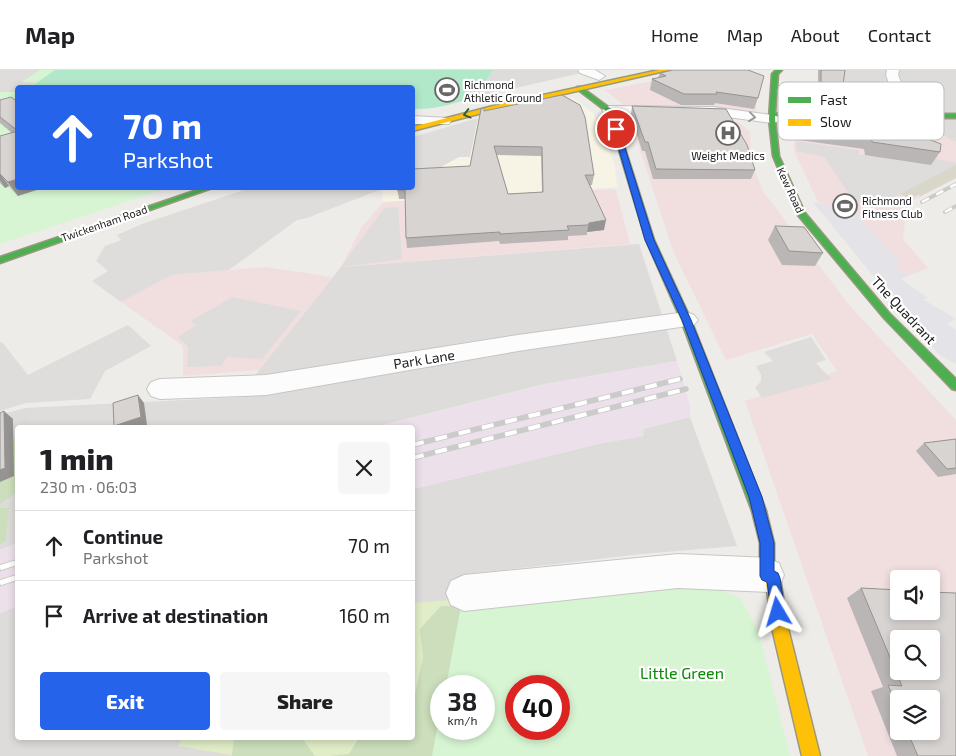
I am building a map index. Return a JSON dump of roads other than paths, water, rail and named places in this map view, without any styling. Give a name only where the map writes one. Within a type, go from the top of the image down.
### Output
[{"type":"main road","points":[[415,118],[497,98],[631,70]]},
{"type":"main road","points":[[415,128],[579,88],[666,70]]},
{"type":"main road","name":"Kew Road","points":[[779,70],[775,74],[776,87],[772,117],[776,156],[801,214],[852,276]]},
{"type":"main road","points":[[764,82],[776,87]]},
{"type":"main road","points":[[579,88],[608,110],[620,140],[650,240],[686,320],[755,497],[767,543],[767,576],[773,578],[780,628],[811,756]]},
{"type":"main road","points":[[772,117],[778,117]]},
{"type":"main road","name":"Twickenham Road","points":[[0,260],[202,190]]},
{"type":"main road","name":"The Quadrant","points":[[852,276],[887,316],[953,380]]},
{"type":"street","points":[[584,70],[599,76]]},
{"type":"street","points":[[893,70],[892,75],[895,82]]},
{"type":"street","points":[[608,110],[713,111],[772,117]]},
{"type":"street","points":[[415,119],[444,121]]},
{"type":"street","name":"Park Lane","points":[[160,389],[266,385],[518,343],[686,320]]},
{"type":"street","points":[[464,593],[678,571],[767,576]]},
{"type":"railway","points":[[922,202],[956,184]]},
{"type":"railway","points":[[945,212],[956,206]]},
{"type":"railway","points":[[415,444],[680,379]]},
{"type":"railway","points":[[415,457],[686,389]]},
{"type":"railway","points":[[0,568],[15,563]]},
{"type":"railway","points":[[0,583],[15,578]]},
{"type":"place","name":"Richmond Athletic Ground","points":[[447,90]]},
{"type":"place","name":"Weight Medics","points":[[728,133]]},
{"type":"place","name":"Richmond Fitness Club","points":[[845,206]]},
{"type":"park label","name":"Little Green","points":[[682,672]]}]
